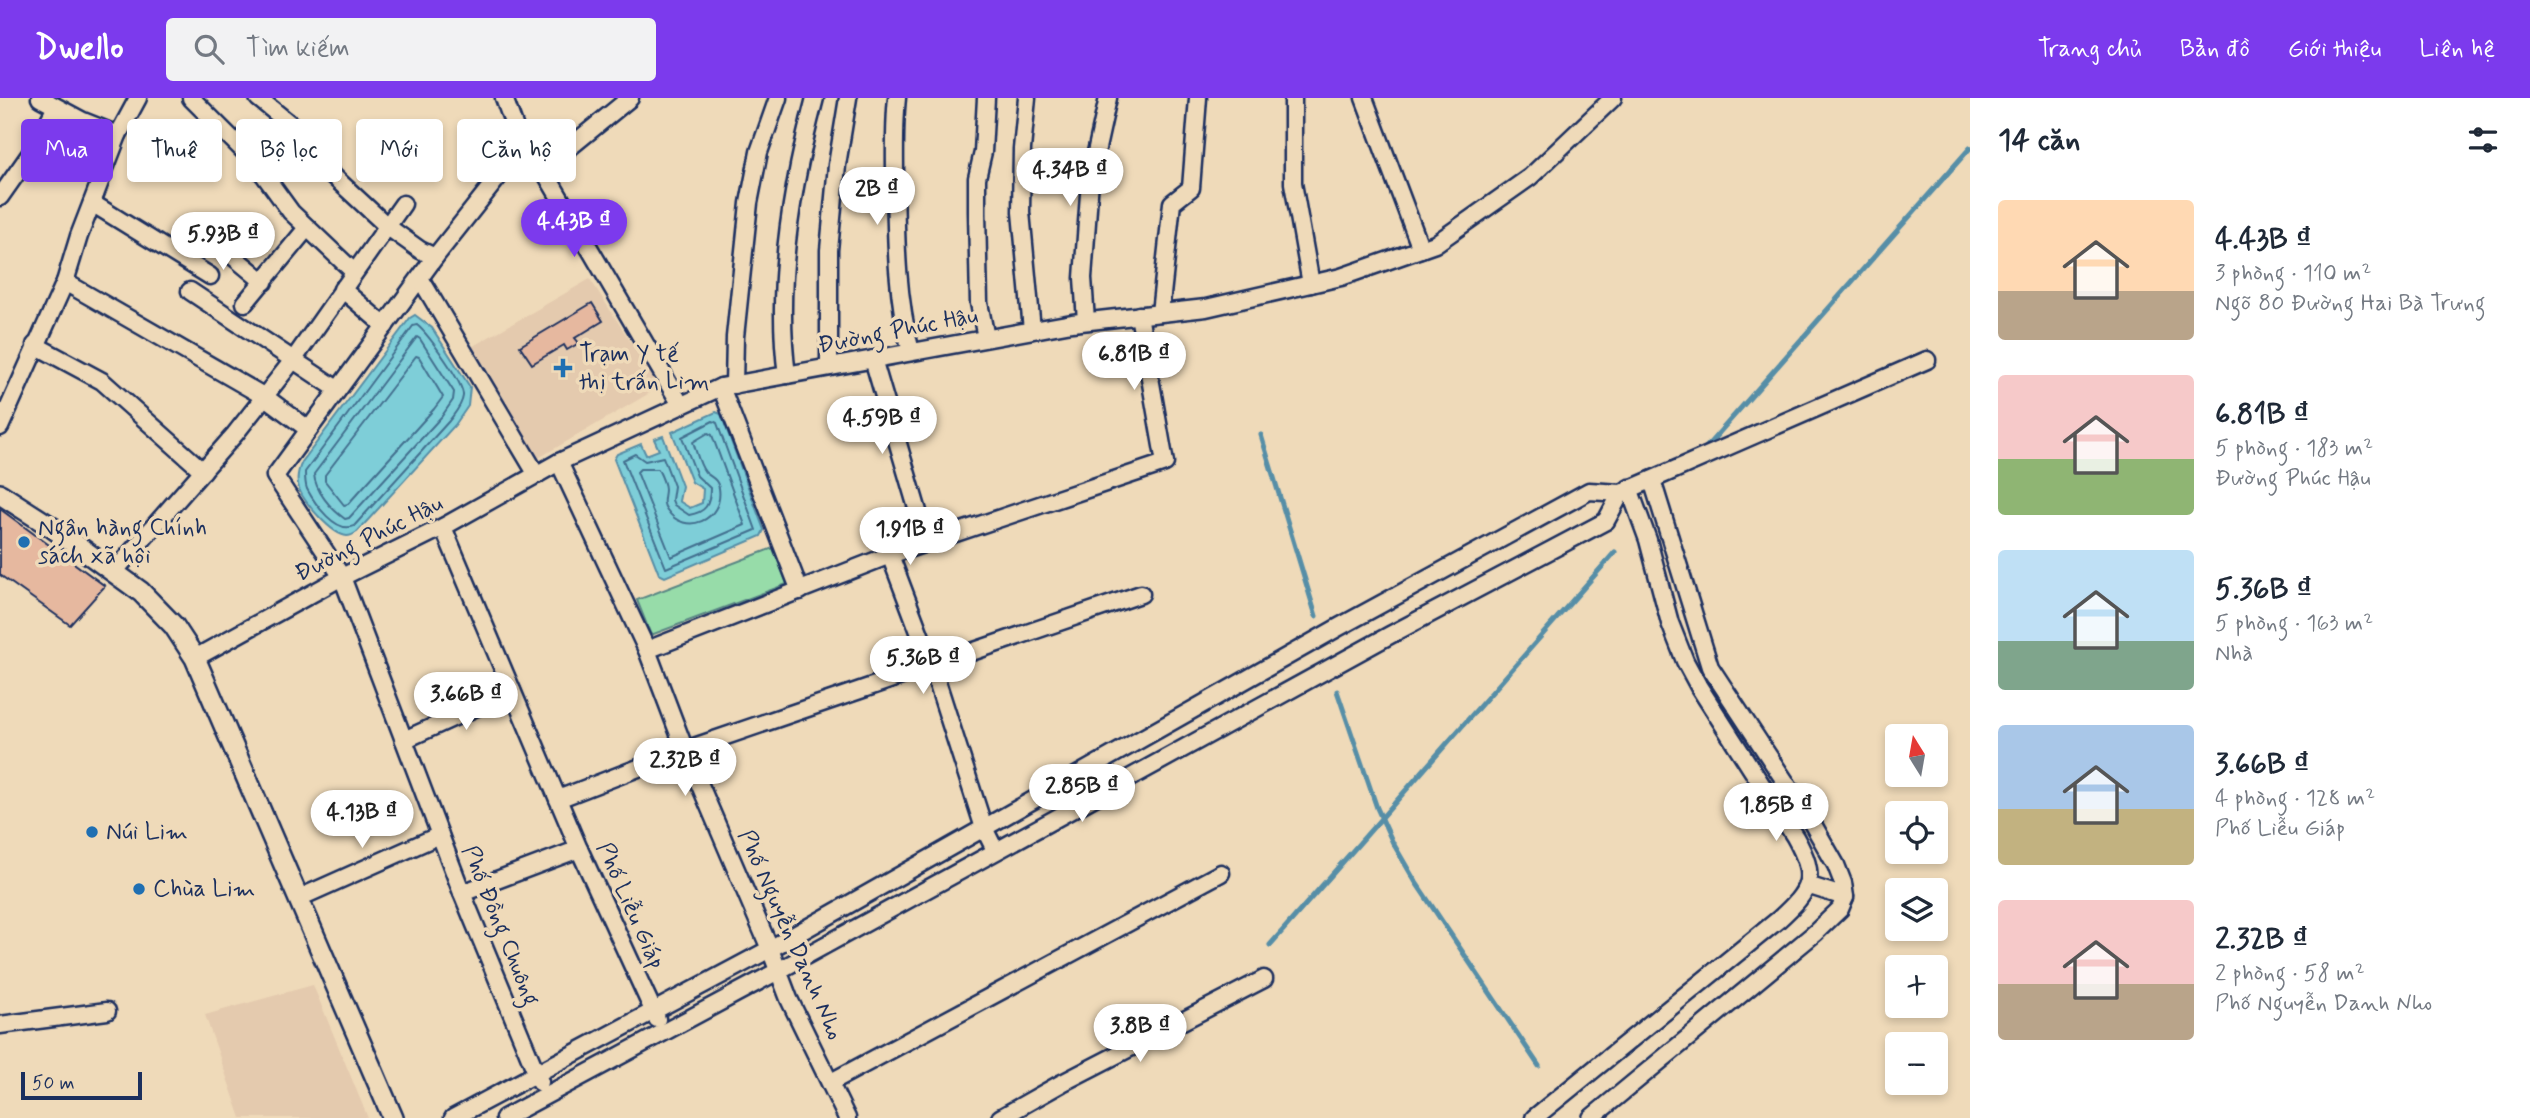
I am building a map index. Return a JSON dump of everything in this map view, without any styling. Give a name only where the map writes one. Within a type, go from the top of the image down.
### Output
[{"type":"main road","points":[[0,494],[54,528],[141,592],[174,626],[195,659],[299,898],[387,1117]]},
{"type":"street","points":[[40,98],[118,135]]},
{"type":"street","points":[[0,426],[65,282],[79,236],[118,135],[138,98]]},
{"type":"street","points":[[191,98],[254,161],[291,212],[354,272]]},
{"type":"street","points":[[258,98],[295,128],[331,174],[388,227],[419,250],[435,257]]},
{"type":"street","points":[[504,98],[512,119]]},
{"type":"street","points":[[778,98],[760,152],[749,203],[728,386],[800,591]]},
{"type":"street","points":[[787,375],[785,296],[792,199],[815,98]]},
{"type":"street","points":[[829,367],[831,226],[848,98]]},
{"type":"street","points":[[897,98],[895,217],[898,283],[911,352]]},
{"type":"street","points":[[986,98],[983,152],[977,178],[979,303],[986,338]]},
{"type":"street","points":[[1027,98],[1022,149],[1021,212],[1032,330]]},
{"type":"street","points":[[1086,321],[1083,278],[1090,180],[1108,98]]},
{"type":"street","points":[[1160,313],[1172,203],[1191,188],[1198,98]]},
{"type":"street","points":[[1293,98],[1293,183],[1311,284]]},
{"type":"street","points":[[1364,98],[1421,249]]},
{"type":"street","name":"Đường Phúc Hậu","points":[[195,659],[342,577],[443,527],[559,462],[728,386],[1086,321],[1206,308],[1341,277],[1435,244],[1530,177],[1613,98]]},
{"type":"street","points":[[576,142],[627,99]]},
{"type":"street","points":[[0,197],[33,150],[56,107]]},
{"type":"street","points":[[65,282],[265,397],[307,429],[494,182]]},
{"type":"street","points":[[551,182],[681,405]]},
{"type":"street","points":[[92,203],[210,276]]},
{"type":"street","points":[[113,573],[236,435],[294,359],[403,204]]},
{"type":"street","points":[[245,303],[307,228]]},
{"type":"street","points":[[205,233],[264,282]]},
{"type":"street","points":[[420,278],[537,475]]},
{"type":"street","points":[[342,289],[385,326]]},
{"type":"street","points":[[190,291],[337,389]]},
{"type":"street","points":[[647,650],[890,555],[1166,463],[1139,316]]},
{"type":"street","points":[[35,345],[73,363],[102,381],[203,471]]},
{"type":"street","points":[[873,359],[928,542]]},
{"type":"street","points":[[453,1118],[770,949],[1169,723],[1589,491],[1625,491],[1927,360]]},
{"type":"street","name":"Phố Đồng Chuông","points":[[307,429],[275,476],[342,577],[462,892],[546,1094]]},
{"type":"street","name":"Phố Nguyễn Danh Nho","points":[[559,462],[647,650],[685,750],[789,999],[847,1118]]},
{"type":"street","points":[[1591,1118],[1815,933],[1840,909],[1845,897],[1836,865],[1811,821],[1710,667],[1652,480]]},
{"type":"street","points":[[504,1118],[778,971],[1182,748],[1606,521],[1625,491]]},
{"type":"street","points":[[1534,1118],[1778,920],[1794,905],[1807,886],[1809,875],[1806,857],[1685,661],[1670,624],[1648,540],[1625,491]]},
{"type":"street","name":"Phố Liễu Giáp","points":[[443,527],[579,849],[663,1032]]},
{"type":"street","points":[[890,555],[932,666],[984,828],[995,850]]},
{"type":"street","points":[[558,799],[685,750],[1141,594]]},
{"type":"street","points":[[404,740],[512,691]]},
{"type":"street","points":[[1169,723],[1182,748]]},
{"type":"street","points":[[299,898],[440,835]]},
{"type":"street","points":[[462,892],[579,849]]},
{"type":"street","points":[[831,1082],[1221,873]]},
{"type":"street","points":[[1807,886],[1845,897]]},
{"type":"street","points":[[1000,1118],[1264,979]]},
{"type":"street","points":[[0,1026],[107,1011]]},
{"type":"shaded area","name":"Trạm Y tế thị trấn Lim","points":[[590,279],[660,387],[535,460],[468,349]]},
{"type":"shaded area","points":[[313,985],[368,1118],[241,1118],[205,1015]]},
{"type":"green space","points":[[773,548],[787,584],[651,635],[637,600]]},
{"type":"water","points":[[415,315],[432,328],[470,387],[468,406],[455,425],[357,532],[348,536],[341,534],[319,517],[302,495],[298,482],[299,468],[410,318]]},
{"type":"water","points":[[716,412],[721,414],[764,530],[761,536],[665,577],[659,574],[614,459],[617,454],[641,444],[646,455],[659,450],[654,439],[663,436],[682,486],[679,501],[690,508],[702,503],[703,489],[692,482],[672,432]]},
{"type":"building","points":[[592,303],[603,321],[575,338],[579,343],[567,350],[564,345],[532,364],[520,346]]},
{"type":"building","name":"Ngân hàng Chính sách xã hội","points":[[0,509],[105,586],[70,625],[0,575]]},
{"type":"waterway","points":[[1702,452],[1970,148]]},
{"type":"waterway","points":[[1261,435],[1316,616]]},
{"type":"waterway","points":[[1270,945],[1615,552]]},
{"type":"waterway","points":[[1337,691],[1377,808],[1393,843],[1415,881],[1539,1066]]},
{"type":"place","name":"Trạm Y tế thị trấn Lim","points":[[563,368]]},
{"type":"place","name":"Ngân hàng Chính sách xã hội","points":[[24,542]]},
{"type":"place","name":"Núi Lim","points":[[92,832]]},
{"type":"place","name":"Chùa Lim","points":[[139,889]]}]
